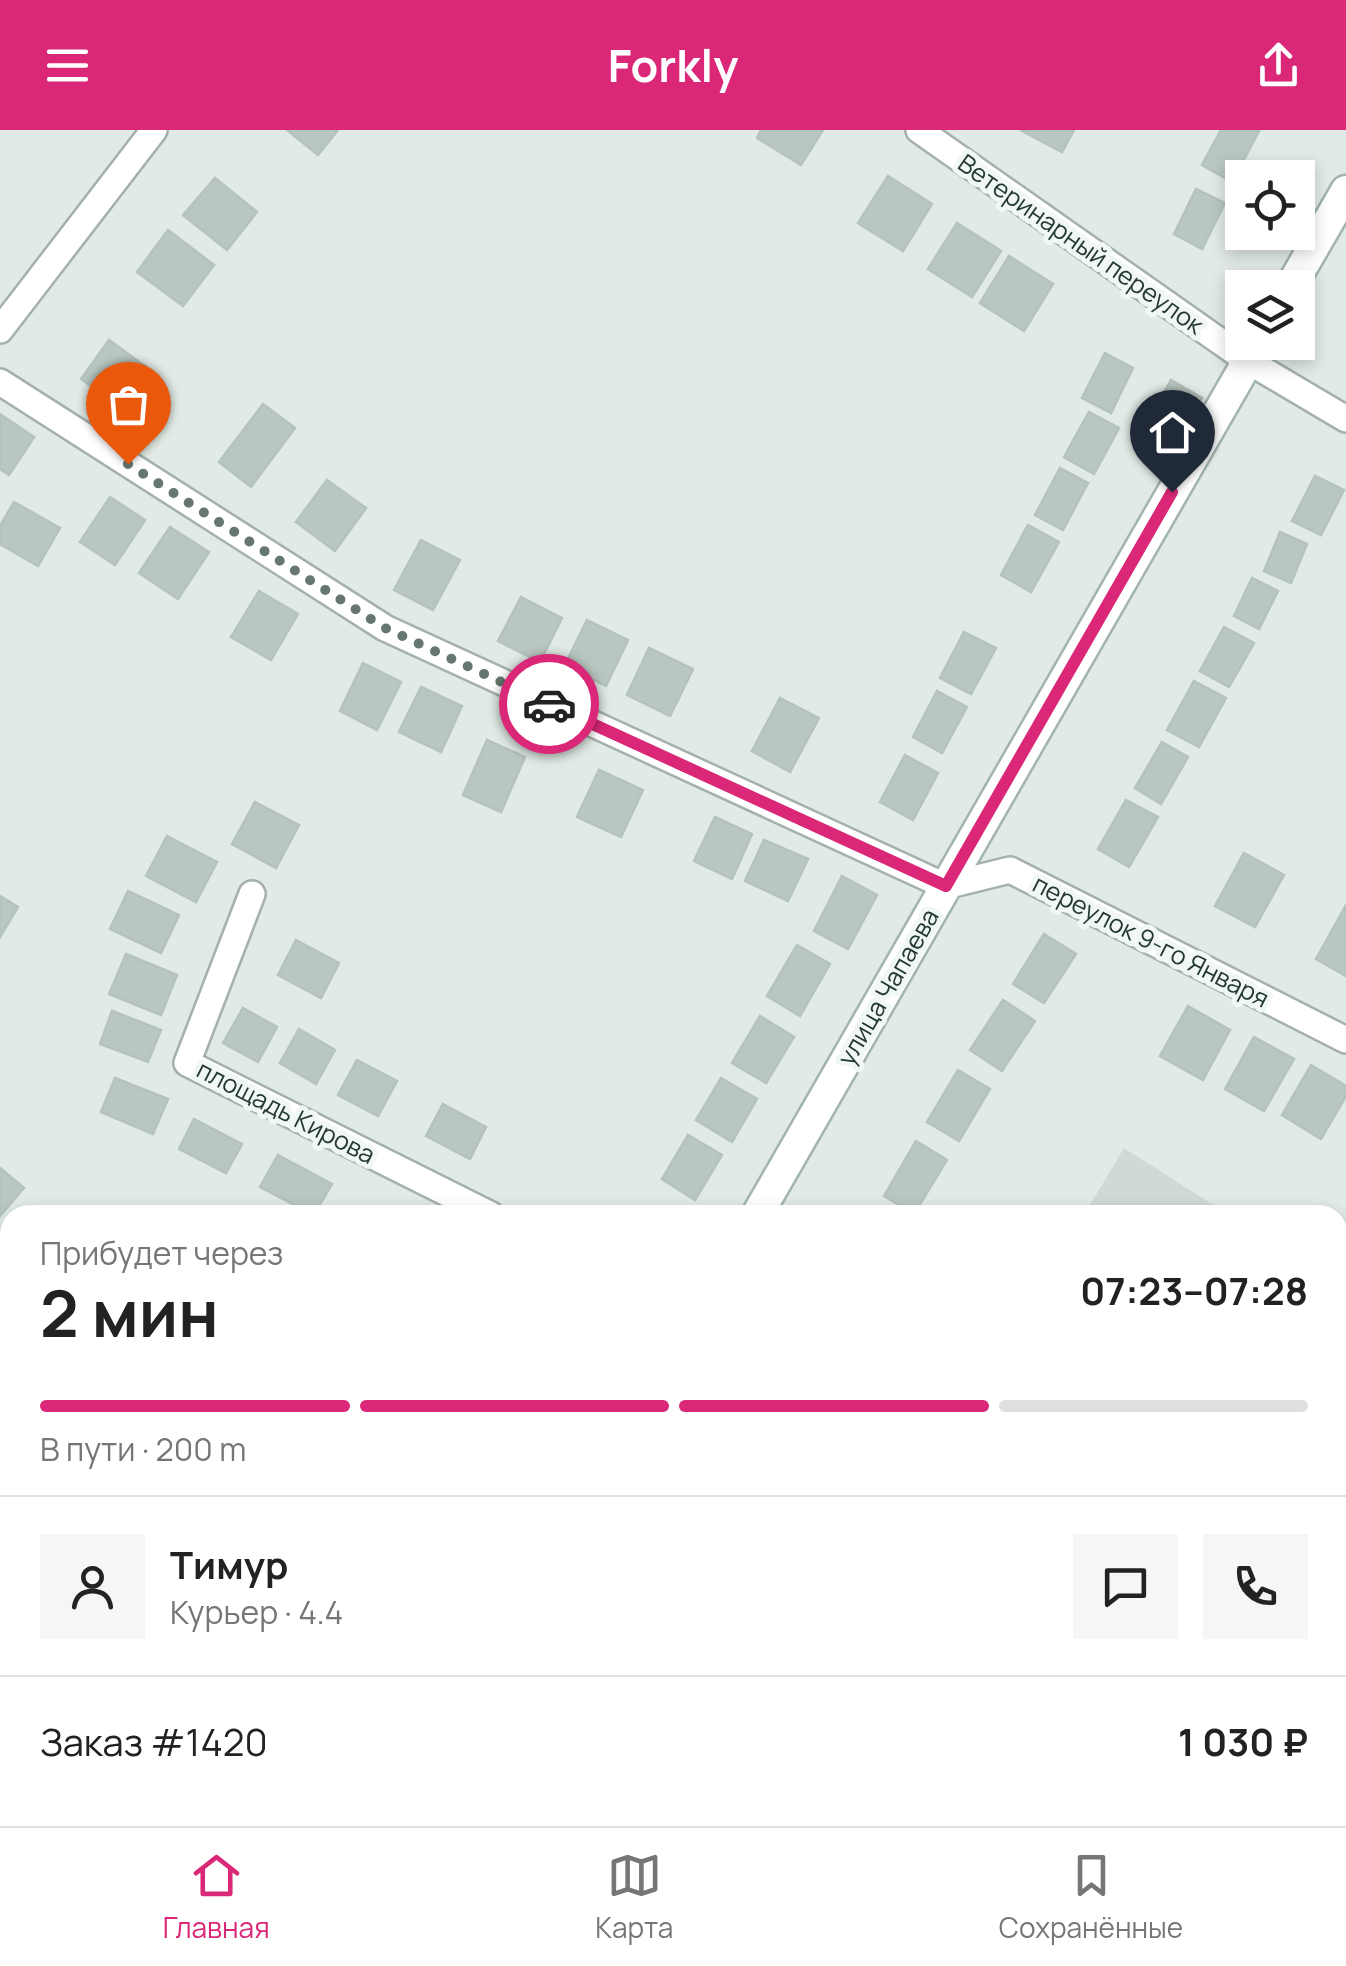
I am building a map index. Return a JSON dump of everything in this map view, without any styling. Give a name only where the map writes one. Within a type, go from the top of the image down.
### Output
[{"type":"main road","points":[[1300,270],[1346,192]]},
{"type":"main road","name":"улица Чапаева","points":[[763,1205],[1248,360]]},
{"type":"street","points":[[0,330],[154,130]]},
{"type":"street","name":"Ветеринарный переулок","points":[[918,130],[1225,333]]},
{"type":"street","name":"Ветеринарный переулок","points":[[1264,360],[1346,419]]},
{"type":"street","points":[[0,382],[385,628],[946,886]]},
{"type":"street","name":"переулок 9-го Января","points":[[946,886],[1010,870],[1346,1040]]},
{"type":"street","name":"площадь Кирова","points":[[252,894],[187,1062],[471,1205]]},
{"type":"shaded area","points":[[1124,1148],[1213,1205],[1090,1205]]},
{"type":"building","points":[[287,130],[338,130],[318,155]]},
{"type":"building","points":[[761,130],[823,130],[801,165],[757,138]]},
{"type":"building","points":[[1020,130],[1074,130],[1062,152]]},
{"type":"building","points":[[1221,130],[1259,131],[1244,160],[1225,160],[1225,178],[1202,165]]},
{"type":"building","points":[[888,176],[932,204],[903,251],[858,223]]},
{"type":"building","points":[[215,178],[257,212],[227,250],[183,215]]},
{"type":"building","points":[[1196,189],[1225,203],[1202,249],[1174,234]]},
{"type":"building","points":[[957,223],[1001,251],[972,297],[928,269]]},
{"type":"building","points":[[168,230],[214,265],[183,306],[137,272]]},
{"type":"building","points":[[1009,256],[1053,284],[1024,331],[980,303]]},
{"type":"building","points":[[109,340],[156,374],[129,413],[81,379]]},
{"type":"building","points":[[1105,353],[1133,368],[1111,413],[1082,398]]},
{"type":"building","points":[[1171,380],[1202,398],[1176,444],[1145,427]]},
{"type":"building","points":[[263,404],[295,428],[251,487],[219,462]]},
{"type":"building","points":[[1089,412],[1119,428],[1094,474],[1064,457]]},
{"type":"building","points":[[0,414],[34,437],[9,475],[0,469]]},
{"type":"building","points":[[1060,468],[1088,483],[1063,530],[1035,515]]},
{"type":"building","points":[[1315,476],[1344,490],[1321,535],[1292,521]]},
{"type":"building","points":[[327,480],[366,508],[335,551],[296,522]]},
{"type":"building","points":[[110,497],[145,520],[115,565],[80,542]]},
{"type":"building","points":[[14,502],[60,528],[38,566],[0,544],[0,526]]},
{"type":"building","points":[[1028,525],[1059,542],[1031,592],[1001,575]]},
{"type":"building","points":[[170,527],[209,552],[178,599],[139,573]]},
{"type":"building","points":[[1280,532],[1307,544],[1291,583],[1264,571]]},
{"type":"building","points":[[421,540],[460,560],[433,610],[394,590]]},
{"type":"building","points":[[1252,578],[1278,591],[1259,629],[1234,616]]},
{"type":"building","points":[[259,591],[298,614],[271,660],[231,637]]},
{"type":"building","points":[[521,597],[562,618],[540,662],[498,641]]},
{"type":"building","points":[[587,620],[628,640],[606,686],[565,665]]},
{"type":"building","points":[[1224,627],[1254,643],[1229,687],[1200,671]]},
{"type":"building","points":[[964,632],[996,648],[971,694],[940,678]]},
{"type":"building","points":[[649,648],[693,669],[670,716],[627,695]]},
{"type":"building","points":[[363,663],[401,682],[377,730],[340,711]]},
{"type":"building","points":[[1194,681],[1226,698],[1199,747],[1167,730]]},
{"type":"building","points":[[421,687],[462,706],[441,752],[399,732]]},
{"type":"building","points":[[937,691],[967,707],[942,753],[913,737]]},
{"type":"building","points":[[780,698],[819,718],[790,772],[752,751]]},
{"type":"building","points":[[487,740],[525,757],[501,812],[463,795]]},
{"type":"building","points":[[1162,742],[1188,757],[1161,804],[1135,788]]},
{"type":"building","points":[[905,755],[938,773],[913,820],[880,802]]},
{"type":"building","points":[[599,770],[643,790],[621,837],[577,817]]},
{"type":"building","points":[[1126,800],[1158,817],[1129,867],[1098,849]]},
{"type":"building","points":[[255,802],[299,825],[276,868],[232,844]]},
{"type":"building","points":[[715,817],[752,834],[732,879],[694,861]]},
{"type":"building","points":[[167,836],[217,862],[196,902],[146,876]]},
{"type":"building","points":[[764,840],[808,859],[788,901],[745,881]]},
{"type":"building","points":[[1244,853],[1284,875],[1255,927],[1215,906]]},
{"type":"building","points":[[842,876],[877,895],[848,949],[814,931]]},
{"type":"building","points":[[128,891],[179,915],[161,953],[110,929]]},
{"type":"building","points":[[0,896],[18,907],[0,937]]},
{"type":"building","points":[[1346,905],[1346,976],[1316,959]]},
{"type":"building","points":[[1044,934],[1076,954],[1044,1003],[1013,984]]},
{"type":"building","points":[[296,940],[339,963],[321,998],[278,975]]},
{"type":"building","points":[[797,945],[830,964],[800,1016],[767,996]]},
{"type":"building","points":[[126,954],[177,975],[161,1015],[109,994]]},
{"type":"building","points":[[1003,1000],[1035,1021],[1002,1071],[970,1050]]},
{"type":"building","points":[[1188,1006],[1230,1030],[1203,1080],[1160,1056]]},
{"type":"building","points":[[243,1008],[277,1027],[258,1062],[223,1043]]},
{"type":"building","points":[[112,1011],[161,1030],[148,1062],[100,1044]]},
{"type":"building","points":[[760,1016],[794,1037],[766,1083],[732,1063]]},
{"type":"building","points":[[299,1029],[335,1050],[316,1084],[280,1063]]},
{"type":"building","points":[[1254,1037],[1294,1059],[1264,1111],[1225,1089]]},
{"type":"building","points":[[357,1060],[397,1081],[378,1116],[338,1095]]},
{"type":"building","points":[[1311,1065],[1346,1086],[1346,1096],[1321,1139],[1282,1115]]},
{"type":"building","points":[[958,1070],[990,1089],[959,1141],[927,1122]]},
{"type":"building","points":[[115,1078],[168,1099],[153,1134],[101,1112]]},
{"type":"building","points":[[721,1078],[757,1099],[732,1142],[696,1120]]},
{"type":"building","points":[[443,1104],[486,1127],[470,1159],[426,1136]]},
{"type":"building","points":[[194,1119],[242,1144],[226,1173],[179,1149]]},
{"type":"building","points":[[688,1135],[722,1155],[695,1200],[662,1179]]},
{"type":"building","points":[[916,1141],[947,1160],[920,1205],[899,1205],[884,1196]]},
{"type":"building","points":[[278,1155],[332,1184],[320,1205],[295,1205],[260,1187]]},
{"type":"building","points":[[0,1168],[24,1188],[9,1205],[0,1205]]},
{"type":"way so far","points":[[128,464],[385,628],[549,704]]},
{"type":"route","points":[[549,704],[946,886],[1172,492]]}]
